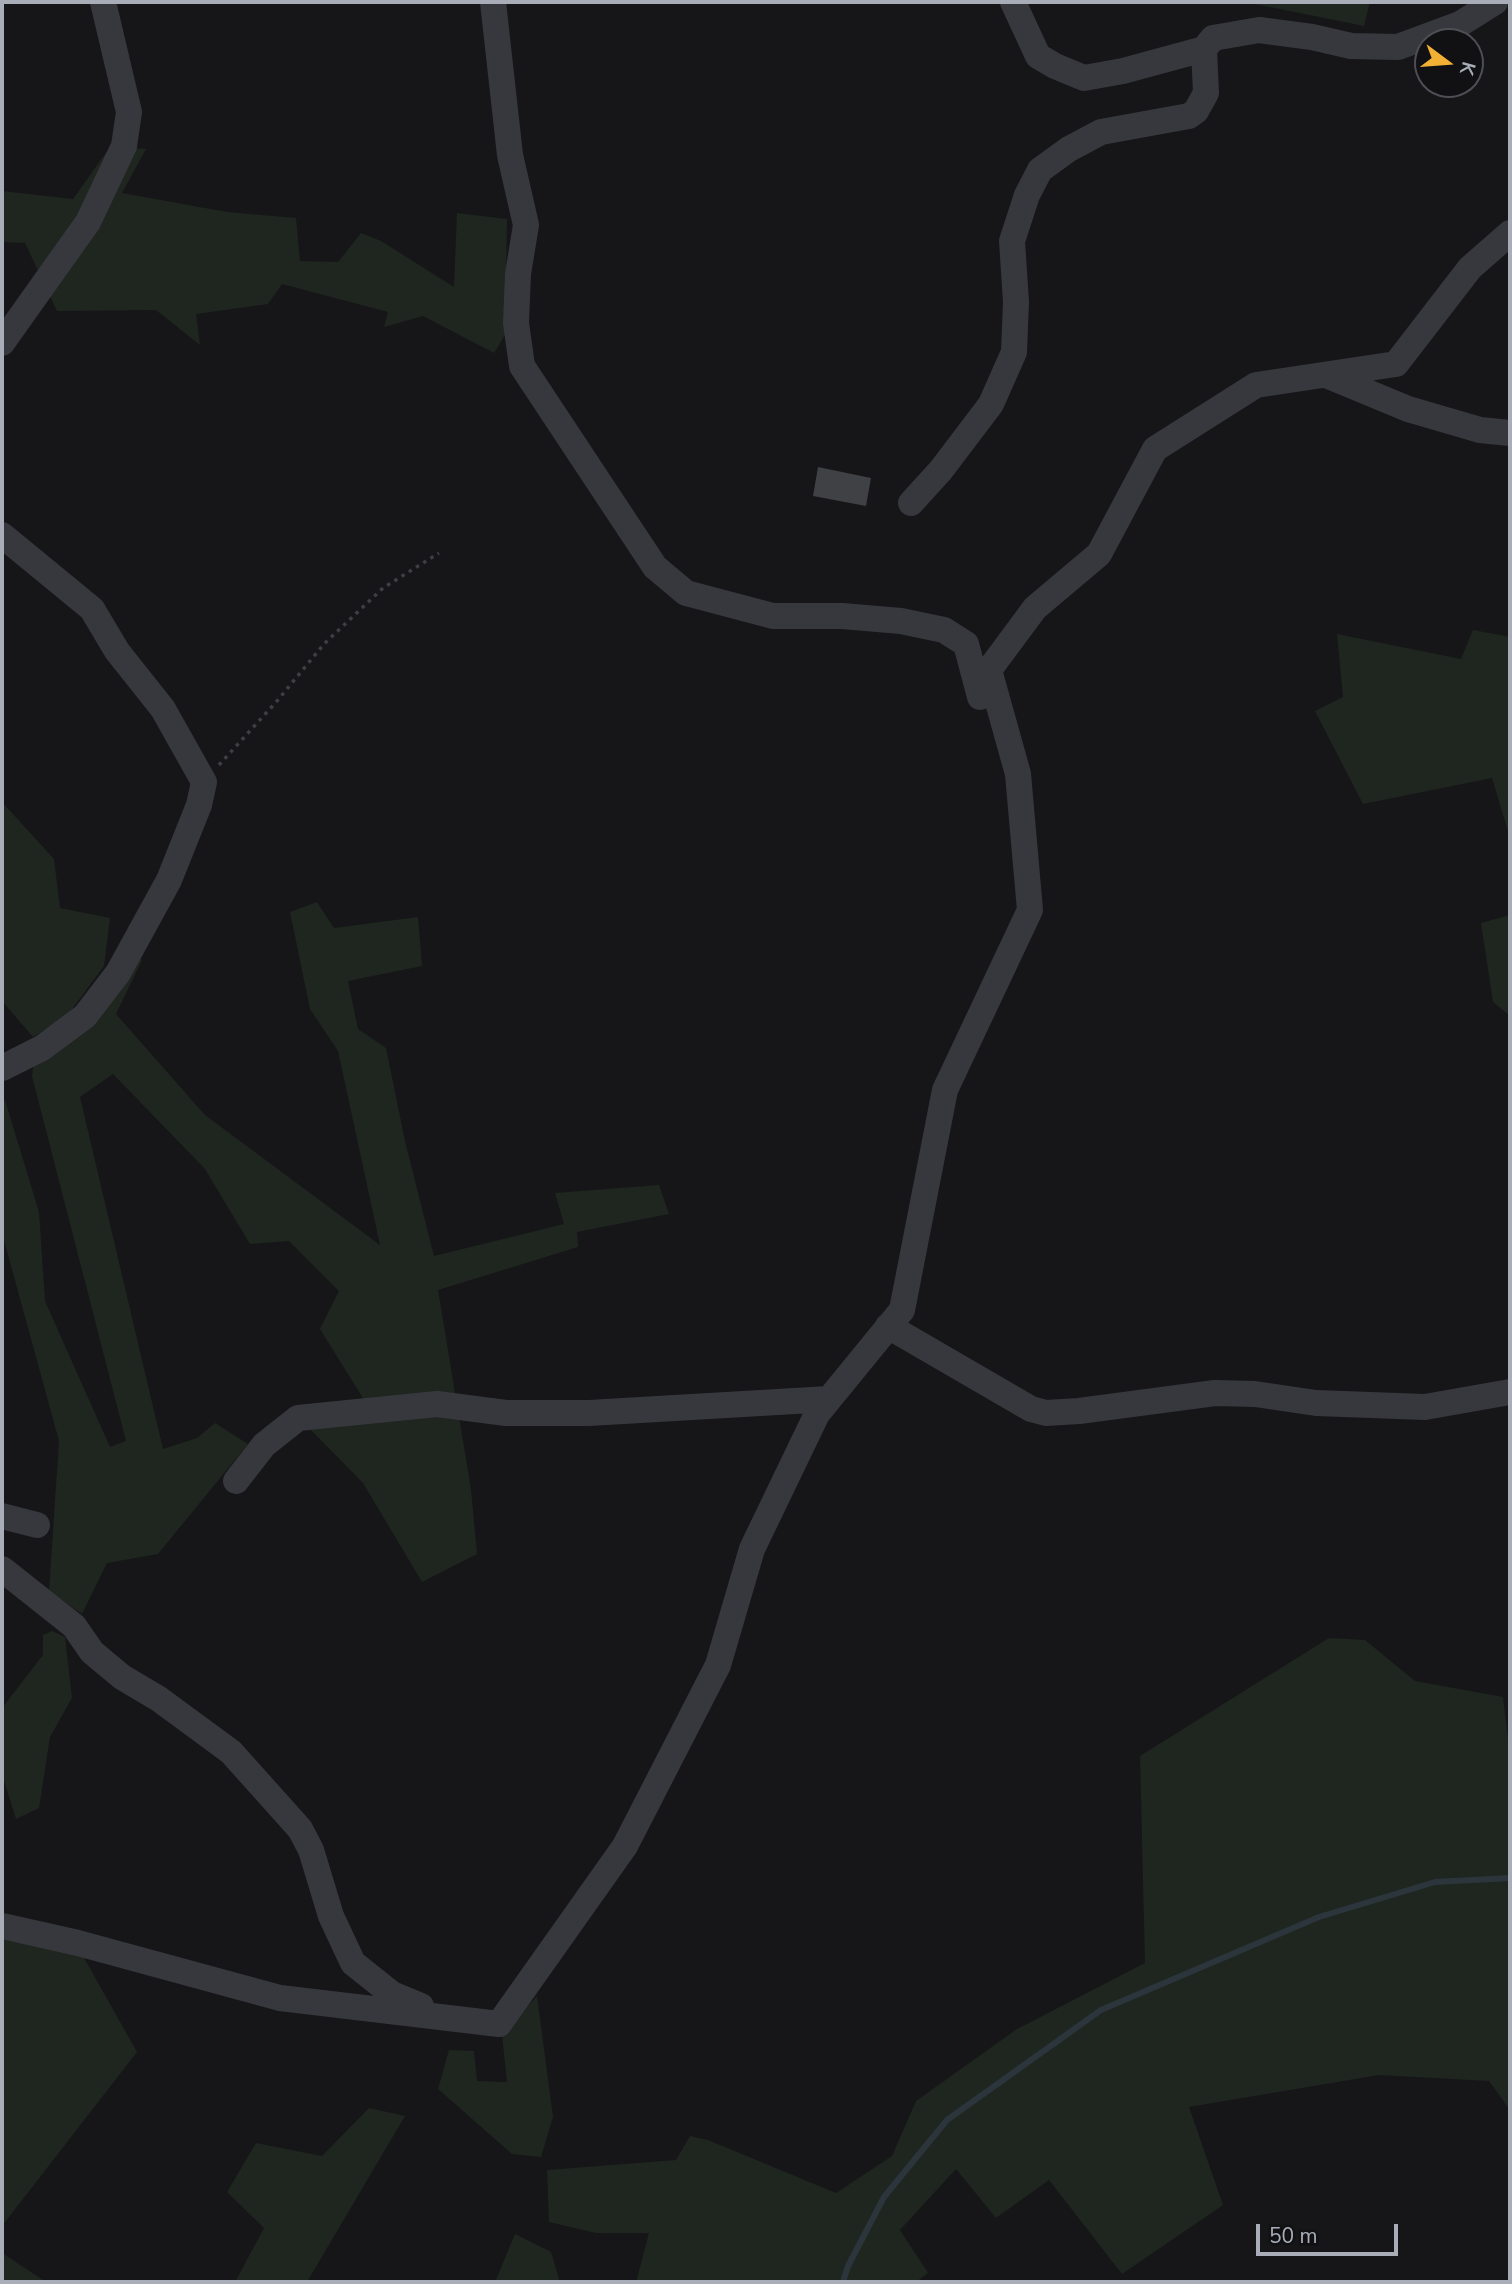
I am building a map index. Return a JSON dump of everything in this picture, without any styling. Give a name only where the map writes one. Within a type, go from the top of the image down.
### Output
[{"type":"street","points":[[2,343],[88,222],[124,146],[129,112],[103,2]]},
{"type":"street","points":[[493,2],[510,155],[526,225],[518,274],[516,323],[522,366],[655,567],[686,593],[773,616],[842,616],[901,621],[944,630],[966,644],[981,703],[993,732],[1014,758]]},
{"type":"street","points":[[1013,2],[1038,56],[1084,78],[1123,71],[1204,48],[1213,38],[1259,30],[1312,37],[1351,46],[1398,47],[1460,24],[1495,2]]},
{"type":"street","points":[[911,503],[942,470],[991,404],[1014,352],[1016,302],[1012,241],[1027,195],[1040,170],[1069,149],[1101,132],[1189,116],[1196,111],[1206,93],[1204,48]]},
{"type":"street","points":[[2,1926],[78,1942],[280,1998],[499,2024],[625,1846],[718,1665],[752,1549],[817,1413],[902,1310],[945,1090],[1030,910],[1018,774],[989,670],[1035,608],[1099,554],[1155,449],[1256,385],[1396,364],[1470,268],[1510,233]]},
{"type":"street","points":[[1446,298],[1510,258]]},
{"type":"street","points":[[1324,375],[1408,409],[1480,430],[1510,433]]},
{"type":"street","points":[[2,535],[92,608],[117,651],[163,709],[204,782],[199,805],[169,880],[118,973],[85,1016],[42,1048],[2,1068]]},
{"type":"street","points":[[888,1326],[1031,1409],[1046,1413],[1214,1393],[1255,1394],[1316,1403],[1425,1407],[1510,1392]]},
{"type":"street","points":[[236,1481],[264,1445],[298,1418],[437,1404],[506,1413],[589,1413],[829,1399]]},
{"type":"street","points":[[2,1516],[37,1525]]},
{"type":"street","points":[[2,1569],[74,1626],[92,1652],[122,1677],[159,1699],[231,1752],[300,1829],[311,1850],[331,1916],[353,1963],[393,1994],[450,2018]]},
{"type":"path","points":[[204,782],[324,644],[383,588],[439,553]]},
{"type":"shaded area","points":[[1245,2],[1370,2],[1364,26]]},
{"type":"shaded area","points":[[110,147],[146,149],[122,193],[227,212],[296,218],[300,261],[338,262],[361,233],[381,241],[454,287],[457,213],[507,219],[505,335],[494,353],[423,316],[384,327],[388,312],[282,284],[268,304],[196,314],[200,345],[156,310],[57,311],[25,243],[2,242],[2,191],[73,199]]},
{"type":"shaded area","points":[[1473,630],[1510,637],[1510,838],[1492,778],[1363,804],[1315,711],[1343,697],[1337,634],[1461,659]]},
{"type":"shaded area","points":[[2,802],[54,859],[60,908],[110,918],[104,966],[67,1016],[33,1037],[2,1001]]},
{"type":"shaded area","points":[[317,902],[334,928],[418,917],[422,966],[348,981],[358,1029],[386,1048],[405,1141],[434,1256],[564,1224],[555,1193],[659,1185],[669,1214],[577,1232],[578,1247],[438,1290],[471,1489],[477,1554],[422,1582],[363,1483],[306,1425],[374,1416],[320,1329],[339,1291],[289,1241],[250,1244],[205,1169],[113,1074],[80,1097],[163,1449],[197,1438],[215,1423],[248,1444],[158,1554],[107,1563],[82,1614],[49,1591],[59,1441],[2,1233],[2,1102],[5,1100],[39,1212],[45,1301],[110,1447],[126,1441],[32,1076],[34,1061],[135,955],[142,960],[116,1014],[205,1115],[380,1245],[338,1051],[310,1009],[290,912]]},
{"type":"shaded area","points":[[1510,915],[1510,1016],[1493,1002],[1481,923]]},
{"type":"shaded area","points":[[52,1631],[65,1637],[72,1698],[50,1737],[39,1808],[16,1819],[2,1774],[2,1708],[43,1655],[43,1635]]},
{"type":"shaded area","points":[[1329,1638],[1365,1640],[1415,1681],[1503,1697],[1510,1756],[1510,2110],[1489,2081],[1379,2075],[1189,2107],[1223,2205],[1122,2274],[1049,2180],[996,2218],[956,2169],[900,2230],[928,2273],[916,2282],[636,2282],[649,2233],[596,2233],[549,2222],[547,2170],[676,2160],[690,2136],[708,2140],[836,2193],[892,2156],[916,2101],[1017,2029],[1145,1963],[1140,1756]]},
{"type":"shaded area","points":[[2,1915],[83,1956],[137,2052],[2,2226]]},
{"type":"shaded area","points":[[537,1996],[553,2117],[541,2157],[512,2154],[438,2089],[449,2050],[474,2051],[477,2081],[507,2082],[502,2034]]},
{"type":"shaded area","points":[[369,2108],[405,2116],[307,2282],[235,2282],[264,2228],[227,2192],[256,2143],[322,2156]]},
{"type":"shaded area","points":[[515,2234],[551,2252],[560,2282],[495,2282]]},
{"type":"shaded area","points":[[2,2253],[46,2282],[2,2282]]},
{"type":"building","points":[[818,467],[871,478],[866,506],[813,496]]},
{"type":"waterway","points":[[843,2282],[848,2266],[884,2197],[947,2120],[1101,2010],[1319,1917],[1435,1882],[1510,1878]]}]
